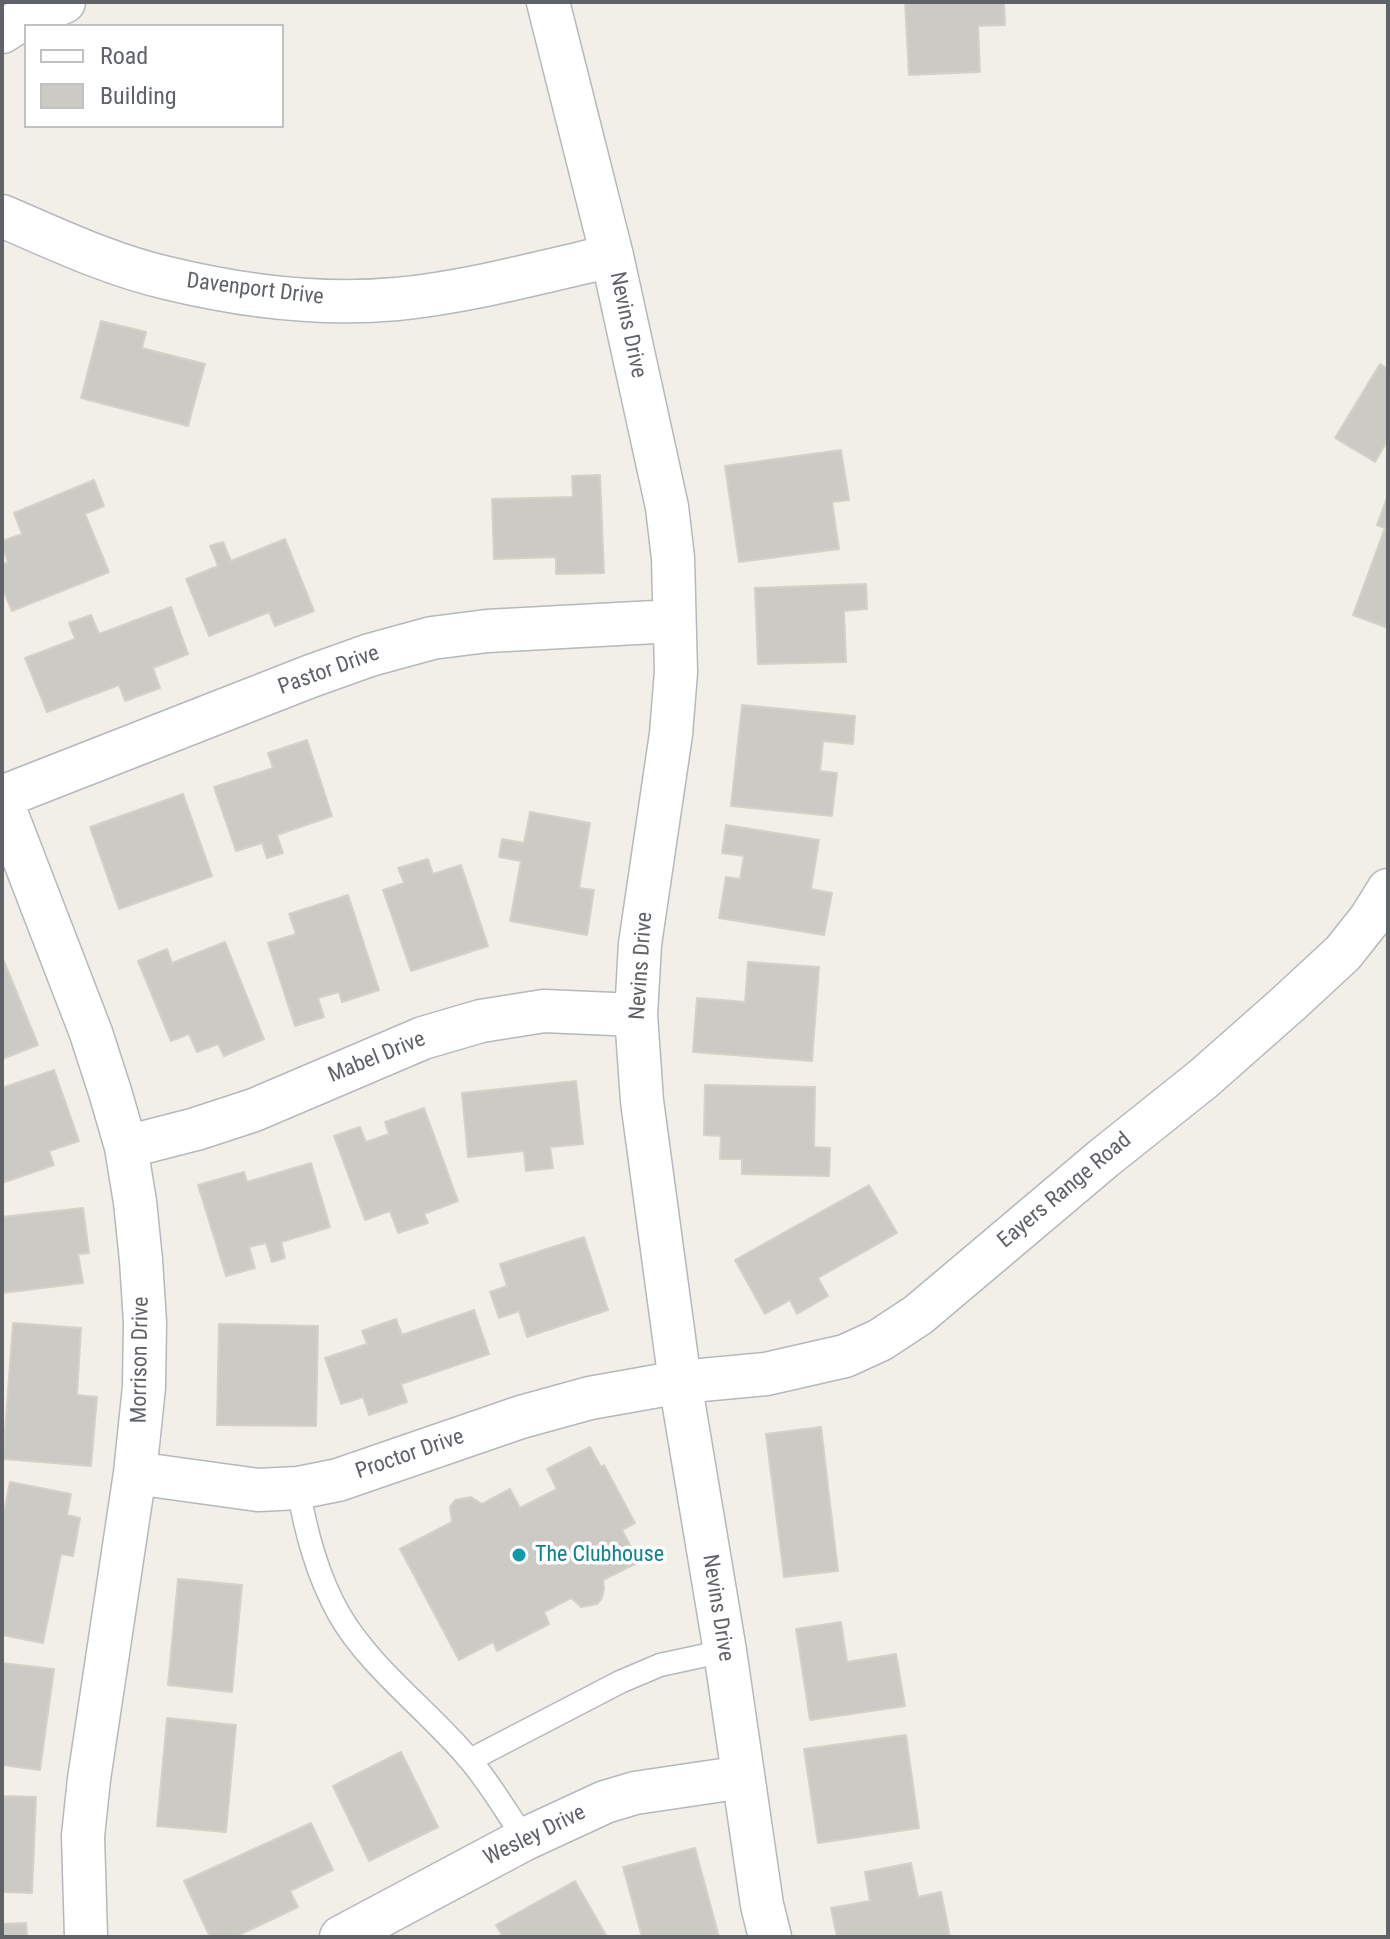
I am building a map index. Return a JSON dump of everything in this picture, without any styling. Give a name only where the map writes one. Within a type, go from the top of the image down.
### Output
[{"type":"street","points":[[2,32],[64,2]]},
{"type":"street","name":"Nevins Drive","points":[[548,2],[612,256],[667,507],[673,558],[676,672],[671,734],[640,944],[636,1015],[642,1101],[680,1382],[725,1651],[762,1905],[770,1937]]},
{"type":"street","name":"Davenport Drive","points":[[2,216],[109,260],[165,278],[290,299],[397,299],[468,288],[612,256]]},
{"type":"street","name":"Pastor Drive","points":[[2,800],[311,676],[432,638],[487,631],[674,621]]},
{"type":"street","name":"Morrison Drive","points":[[2,800],[91,1033],[126,1147],[137,1217],[145,1322],[144,1387],[135,1473],[87,1794],[83,1836],[86,1937]]},
{"type":"street","name":"Eayers Range Road","points":[[680,1382],[766,1374],[845,1356],[880,1340],[918,1315],[1203,1079],[1289,1003],[1343,953],[1388,890]]},
{"type":"street","name":"Mabel Drive","points":[[126,1147],[254,1110],[423,1038],[481,1021],[544,1011],[636,1015]]},
{"type":"street","name":"Proctor Drive","points":[[135,1473],[258,1490],[298,1488],[338,1480],[521,1417],[590,1398],[680,1382]]},
{"type":"street","name":"Wesley Drive","points":[[341,1937],[525,1839],[605,1802],[635,1793],[743,1777]]},
{"type":"lane","points":[[298,1488],[306,1532],[320,1575],[340,1616],[368,1653],[470,1760],[525,1839]]},
{"type":"lane","points":[[470,1760],[620,1682],[660,1665],[725,1651]]},
{"type":"building","points":[[905,2],[1004,2],[1005,25],[978,26],[980,72],[909,75]]},
{"type":"building","points":[[101,321],[146,332],[142,348],[205,364],[188,426],[81,398]]},
{"type":"building","points":[[1380,364],[1388,369],[1388,440],[1375,462],[1335,438]]},
{"type":"building","points":[[841,450],[849,500],[832,502],[839,549],[739,562],[725,466]]},
{"type":"building","points":[[600,475],[604,573],[556,574],[556,557],[494,559],[492,499],[573,497],[572,476]]},
{"type":"building","points":[[94,480],[104,506],[85,514],[109,572],[12,611],[2,587],[2,565],[8,562],[2,541],[22,534],[14,513]]},
{"type":"building","points":[[1388,495],[1388,628],[1353,615],[1385,528],[1377,525]]},
{"type":"building","points":[[285,539],[314,611],[275,626],[269,612],[209,636],[186,579],[218,566],[210,546],[223,542],[231,561]]},
{"type":"building","points":[[866,584],[867,609],[844,611],[846,662],[758,664],[755,588]]},
{"type":"building","points":[[171,607],[188,654],[153,668],[160,688],[125,701],[119,685],[47,712],[25,658],[75,639],[69,623],[91,615],[99,634]]},
{"type":"building","points":[[742,705],[855,716],[853,744],[823,741],[820,771],[837,773],[832,816],[731,806]]},
{"type":"building","points":[[307,740],[332,816],[277,835],[283,853],[267,858],[262,843],[236,851],[214,787],[273,768],[268,753]]},
{"type":"building","points":[[183,794],[212,876],[119,909],[90,827]]},
{"type":"building","points":[[530,812],[590,823],[579,888],[594,890],[587,935],[510,921],[521,861],[499,857],[502,839],[524,843]]},
{"type":"building","points":[[726,825],[819,840],[811,889],[832,893],[824,935],[719,918],[726,877],[740,879],[744,856],[722,853]]},
{"type":"building","points":[[428,859],[433,874],[461,865],[488,946],[411,971],[383,890],[404,883],[398,868]]},
{"type":"building","points":[[348,895],[379,990],[342,1002],[339,992],[318,998],[324,1017],[295,1026],[268,943],[296,934],[289,914]]},
{"type":"building","points":[[225,942],[264,1039],[224,1056],[218,1044],[197,1052],[189,1034],[171,1041],[138,961],[167,949],[172,963]]},
{"type":"building","points":[[2,961],[38,1045],[2,1059]]},
{"type":"building","points":[[748,962],[819,967],[812,1061],[693,1052],[697,998],[745,1002]]},
{"type":"building","points":[[54,1070],[79,1141],[49,1151],[54,1165],[2,1183],[2,1088]]},
{"type":"building","points":[[576,1081],[583,1144],[550,1147],[553,1168],[526,1171],[524,1151],[468,1157],[462,1093]]},
{"type":"building","points":[[705,1085],[815,1087],[814,1147],[830,1148],[829,1176],[742,1174],[742,1159],[720,1159],[721,1136],[704,1135]]},
{"type":"building","points":[[424,1108],[458,1201],[424,1214],[428,1223],[398,1233],[390,1211],[365,1220],[334,1136],[360,1127],[366,1142],[389,1134],[385,1122]]},
{"type":"building","points":[[311,1163],[330,1227],[281,1242],[285,1258],[272,1262],[266,1243],[249,1247],[255,1268],[226,1276],[198,1185],[244,1172],[247,1182]]},
{"type":"building","points":[[869,1185],[897,1233],[818,1278],[828,1296],[797,1314],[790,1300],[765,1314],[735,1260]]},
{"type":"building","points":[[83,1208],[89,1253],[78,1254],[83,1283],[2,1293],[2,1217]]},
{"type":"building","points":[[584,1237],[608,1310],[527,1337],[519,1311],[499,1318],[490,1292],[507,1286],[500,1264]]},
{"type":"building","points":[[474,1310],[489,1354],[401,1384],[407,1402],[369,1415],[363,1397],[341,1404],[325,1358],[367,1344],[362,1331],[396,1319],[402,1335]]},
{"type":"building","points":[[13,1323],[81,1328],[77,1395],[97,1397],[91,1466],[3,1459]]},
{"type":"building","points":[[219,1324],[318,1326],[316,1426],[217,1425]]},
{"type":"building","points":[[821,1427],[838,1571],[784,1577],[766,1434]]},
{"type":"building","name":"The Clubhouse","points":[[590,1447],[601,1467],[604,1465],[635,1523],[622,1530],[639,1562],[603,1580],[602,1598],[597,1604],[581,1607],[571,1598],[544,1612],[549,1624],[497,1651],[493,1642],[459,1660],[400,1549],[452,1522],[450,1507],[455,1500],[471,1497],[482,1504],[510,1489],[520,1508],[557,1489],[547,1469]]},
{"type":"building","points":[[10,1482],[71,1494],[67,1515],[80,1518],[73,1556],[61,1554],[43,1643],[2,1635],[2,1522]]},
{"type":"building","points":[[178,1579],[242,1585],[232,1692],[168,1685]]},
{"type":"building","points":[[841,1622],[847,1662],[896,1654],[905,1706],[810,1720],[796,1629]]},
{"type":"building","points":[[2,1663],[54,1669],[40,1770],[2,1765]]},
{"type":"building","points":[[167,1718],[236,1725],[226,1832],[157,1826]]},
{"type":"building","points":[[906,1735],[919,1828],[818,1843],[804,1749]]},
{"type":"building","points":[[401,1752],[438,1827],[369,1861],[333,1786]]},
{"type":"building","points":[[2,1796],[36,1797],[32,1893],[2,1892]]},
{"type":"building","points":[[311,1823],[333,1870],[290,1891],[298,1907],[235,1937],[210,1937],[184,1881]]},
{"type":"building","points":[[695,1848],[719,1937],[642,1937],[623,1867]]},
{"type":"building","points":[[911,1863],[918,1897],[941,1892],[950,1937],[837,1937],[831,1908],[870,1901],[865,1872]]},
{"type":"building","points":[[575,1881],[607,1937],[503,1937],[496,1925]]},
{"type":"building","points":[[26,1923],[27,1937],[2,1937],[2,1924]]},
{"type":"place","name":"The Clubhouse","points":[[519,1555]]}]
